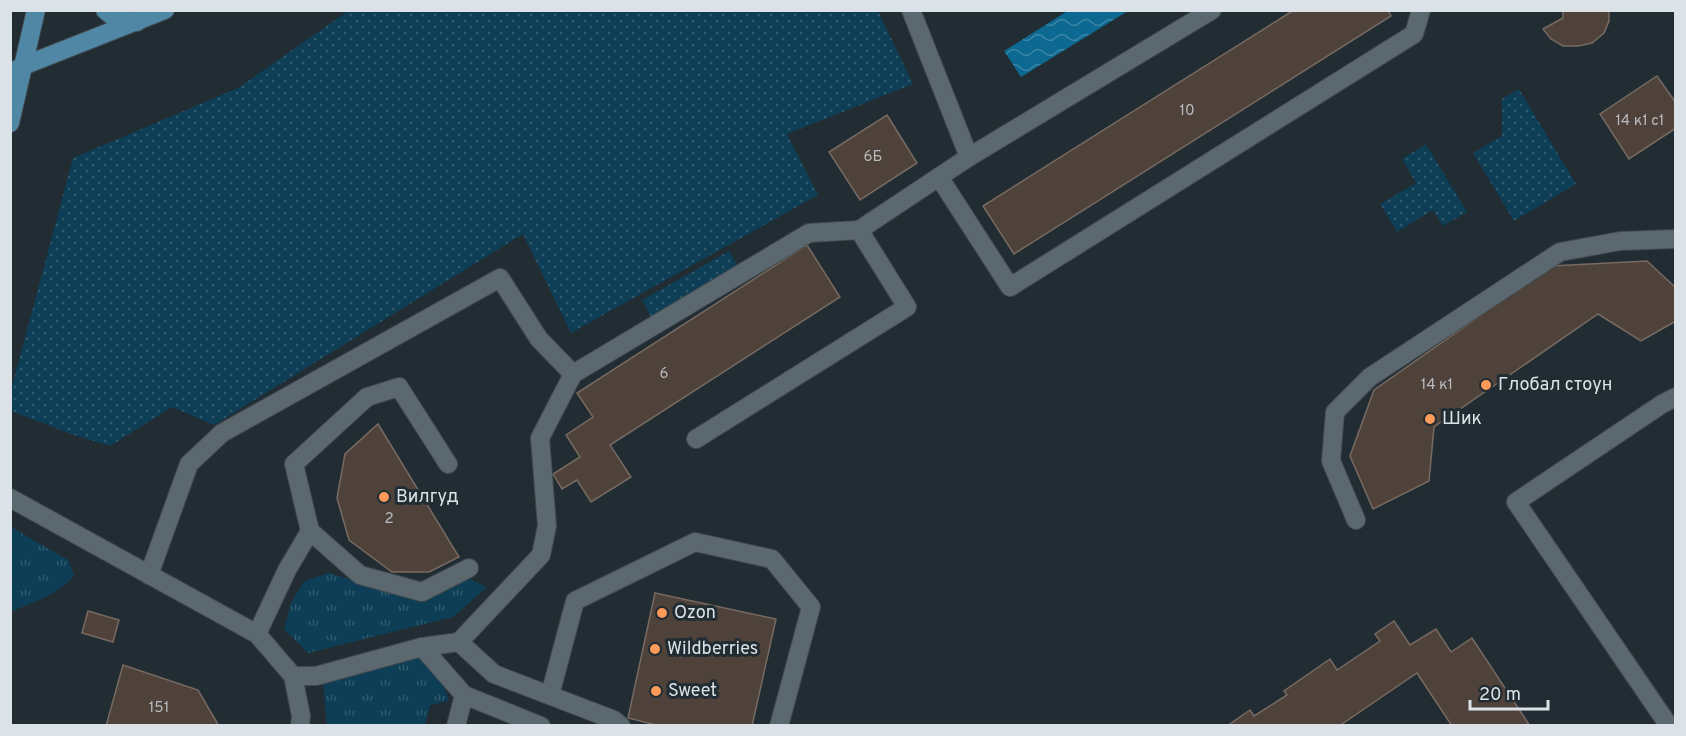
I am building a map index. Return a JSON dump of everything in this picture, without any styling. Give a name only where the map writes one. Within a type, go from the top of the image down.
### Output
[{"type":"main road","points":[[10,123],[17,69],[36,10]]},
{"type":"main road","points":[[105,10],[116,19],[138,22]]},
{"type":"main road","points":[[17,69],[165,10]]},
{"type":"street","points":[[911,10],[969,157]]},
{"type":"street","points":[[293,676],[316,676],[422,647],[459,642],[541,555],[547,526],[540,438],[573,374],[809,233],[859,230],[969,157],[1212,10]]},
{"type":"street","points":[[939,177],[1010,287],[1414,34],[1421,10]]},
{"type":"street","points":[[696,440],[907,306],[859,230]]},
{"type":"street","points":[[1356,520],[1331,461],[1333,432],[1335,412],[1370,377],[1560,252],[1620,241],[1676,239]]},
{"type":"street","points":[[149,575],[189,464],[222,433],[500,278],[539,339],[573,374]]},
{"type":"street","points":[[448,464],[399,387],[367,397],[294,464],[310,531],[360,575],[422,592],[470,568]]},
{"type":"street","points":[[1669,726],[1516,502],[1662,404],[1676,397]]},
{"type":"street","points":[[10,498],[257,634],[293,676],[301,716],[300,726]]},
{"type":"street","points":[[257,634],[286,570],[310,531]]},
{"type":"street","points":[[550,695],[574,601],[695,542],[772,559],[811,607],[779,726]]},
{"type":"street","points":[[459,642],[494,674],[614,720],[621,726]]},
{"type":"street","points":[[422,647],[464,695],[541,726]]},
{"type":"street","points":[[456,726],[464,695]]},
{"type":"green space","points":[[348,11],[878,11],[913,84],[787,134],[818,195],[571,333],[523,234],[214,425],[172,407],[110,446],[11,411],[11,390],[73,158],[238,88]]},
{"type":"green space","points":[[1519,89],[1576,184],[1514,221],[1473,153],[1502,136],[1502,99]]},
{"type":"green space","points":[[1426,144],[1467,212],[1443,226],[1433,210],[1397,232],[1380,204],[1416,183],[1402,159]]},
{"type":"green space","points":[[729,251],[739,268],[651,317],[642,300]]},
{"type":"green space","points":[[11,527],[68,560],[74,575],[53,593],[11,612]]},
{"type":"green space","points":[[329,573],[419,600],[463,576],[487,587],[453,617],[308,653],[284,629],[291,603],[304,581]]},
{"type":"green space","points":[[416,656],[426,659],[444,687],[449,701],[430,705],[425,725],[327,725],[323,683]]},
{"type":"water","points":[[1069,10],[1128,11],[1021,77],[1004,51]]},
{"type":"building","points":[[1294,10],[1388,10],[1391,16],[1014,254],[983,206]]},
{"type":"building","points":[[1563,10],[1609,10],[1609,21],[1604,33],[1592,43],[1563,46],[1551,39],[1543,29],[1563,18]]},
{"type":"building","points":[[1657,76],[1676,103],[1676,128],[1629,159],[1600,114]]},
{"type":"building","points":[[887,115],[917,163],[860,200],[829,152]]},
{"type":"building","points":[[807,245],[840,297],[610,445],[631,477],[591,502],[577,480],[562,489],[553,474],[580,457],[566,435],[593,417],[577,393]]},
{"type":"building","points":[[1647,261],[1676,288],[1676,321],[1641,341],[1598,314],[1434,427],[1429,481],[1373,509],[1350,456],[1374,390],[1551,266]]},
{"type":"building","points":[[378,424],[459,557],[429,572],[392,572],[349,540],[337,498],[345,454]]},
{"type":"building","points":[[655,593],[776,619],[752,726],[660,726],[628,718]]},
{"type":"building","points":[[88,611],[119,620],[113,642],[82,633]]},
{"type":"building","points":[[1394,621],[1410,645],[1436,629],[1451,652],[1472,638],[1530,726],[1452,726],[1417,673],[1339,726],[1227,726],[1250,710],[1254,716],[1287,695],[1284,691],[1330,659],[1337,670],[1380,641],[1375,634]]},
{"type":"building","points":[[123,665],[198,690],[219,726],[106,726]]},
{"type":"place","name":"Глобал стоун","points":[[1486,385]]},
{"type":"place","name":"Шик","points":[[1430,419]]},
{"type":"place","name":"Вилгуд","points":[[384,497]]},
{"type":"place","name":"Ozon","points":[[662,613]]},
{"type":"place","name":"Wildberries","points":[[655,649]]},
{"type":"place","name":"Sweet","points":[[656,691]]}]
